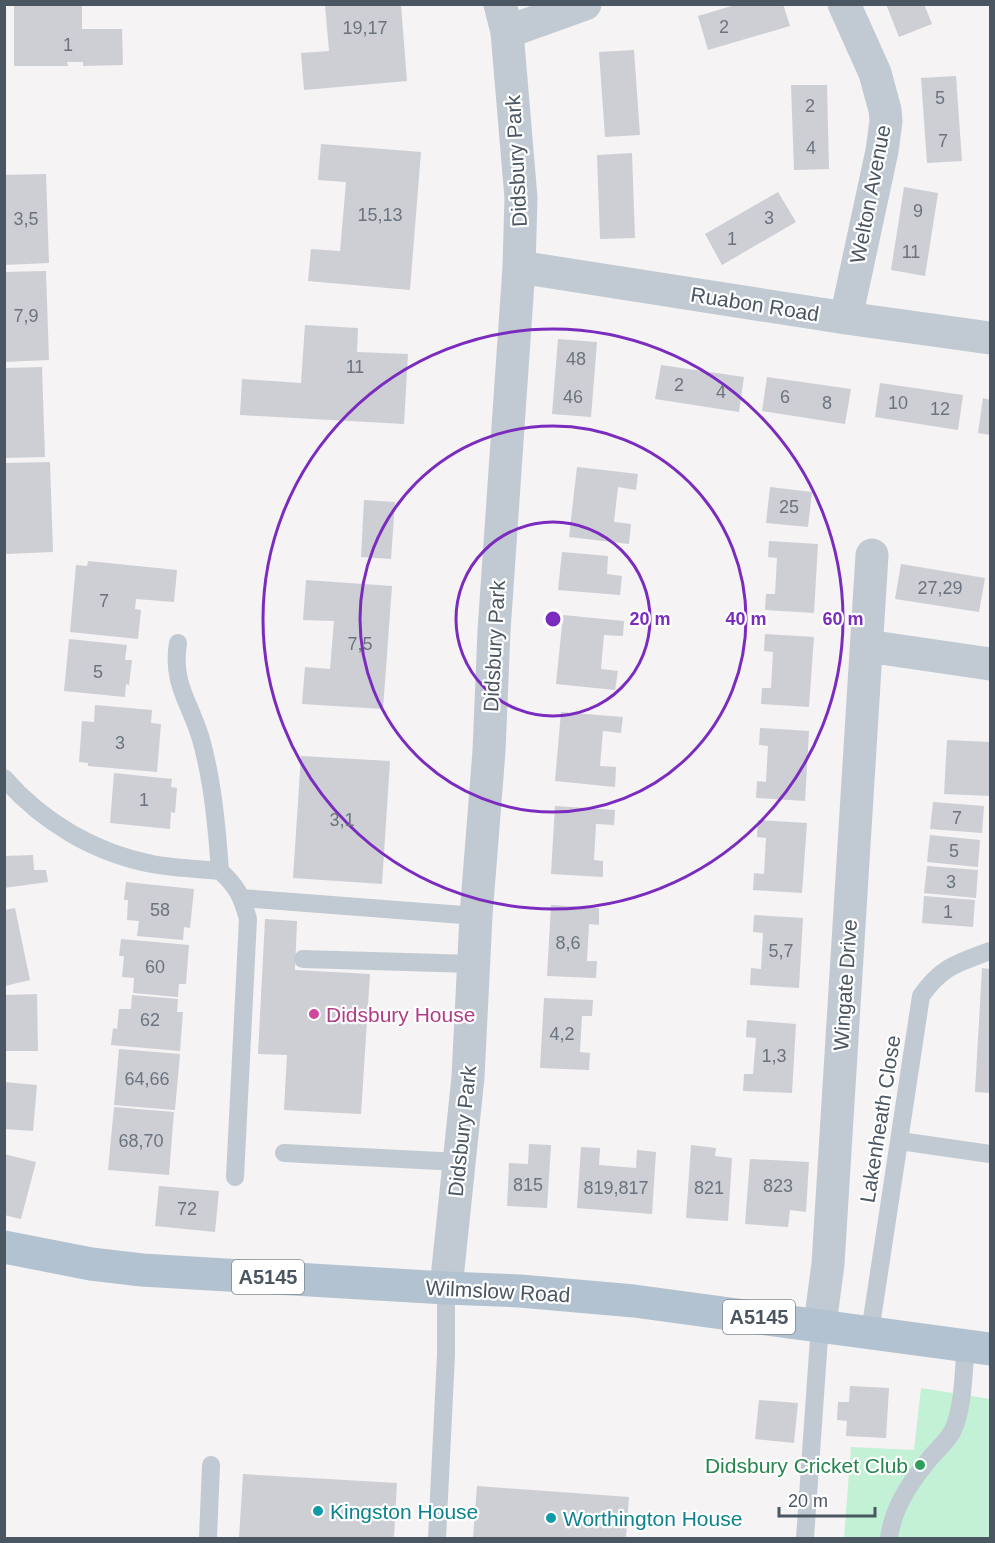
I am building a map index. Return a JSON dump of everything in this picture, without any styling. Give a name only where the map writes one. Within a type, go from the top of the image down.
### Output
[{"type":"main road","name":"Wilmslow Road","points":[[4,1247],[91,1264],[142,1270],[520,1291],[634,1301],[820,1324],[978,1347]]},
{"type":"street","points":[[504,18],[585,4]]},
{"type":"street","name":"Welton Avenue","points":[[844,4],[875,73],[886,121],[882,151],[846,318]]},
{"type":"street","name":"Didsbury Park","points":[[446,1288],[468,1077],[476,916],[489,751],[494,619],[519,267],[521,198],[504,18]]},
{"type":"street","name":"Ruabon Road","points":[[519,267],[990,338]]},
{"type":"street","name":"Wingate Drive","points":[[820,1324],[828,1264],[872,555]]},
{"type":"street","points":[[867,646],[990,664]]},
{"type":"lane","points":[[178,643],[175,658],[177,674],[202,744],[217,826],[220,871]]},
{"type":"lane","points":[[4,778],[22,798],[69,834],[110,852],[152,864],[220,871],[232,882],[243,898],[248,919],[235,1177]]},
{"type":"lane","points":[[243,898],[476,916]]},
{"type":"lane","name":"Lakenheath Close","points":[[870,1332],[921,996],[932,981],[951,965],[990,951]]},
{"type":"lane","points":[[303,958],[474,964]]},
{"type":"lane","points":[[900,1141],[990,1154]]},
{"type":"lane","points":[[284,1153],[459,1162]]},
{"type":"lane","points":[[437,1539],[446,1355],[446,1288]]},
{"type":"lane","points":[[805,1539],[820,1324]]},
{"type":"lane","points":[[889,1539],[901,1499],[925,1465],[944,1444],[958,1419],[978,1347]]},
{"type":"lane","points":[[208,1539],[211,1465]]},
{"type":"green space","name":"Didsbury Cricket Club","points":[[921,1388],[990,1399],[990,1538],[844,1538],[851,1447],[914,1450]]},
{"type":"building","points":[[14,4],[82,4],[82,29],[122,29],[123,65],[83,66],[83,62],[67,62],[68,66],[14,66]]},
{"type":"building","points":[[738,4],[783,4],[790,26],[708,50],[698,16]]},
{"type":"building","points":[[886,4],[924,4],[932,24],[899,37]]},
{"type":"building","points":[[325,5],[401,5],[407,81],[304,90],[301,53],[329,51]]},
{"type":"building","points":[[634,50],[640,135],[605,137],[599,52]]},
{"type":"building","points":[[956,76],[962,161],[927,163],[921,78]]},
{"type":"building","points":[[791,85],[827,85],[829,169],[794,170]]},
{"type":"building","points":[[321,144],[421,152],[410,290],[308,281],[311,249],[340,251],[346,182],[318,180]]},
{"type":"building","points":[[632,153],[635,238],[600,239],[597,155]]},
{"type":"building","points":[[46,174],[49,263],[4,265],[4,175]]},
{"type":"building","points":[[904,187],[938,193],[925,276],[891,270]]},
{"type":"building","points":[[778,192],[796,222],[722,265],[705,234]]},
{"type":"building","points":[[46,271],[49,360],[4,362],[4,272]]},
{"type":"building","points":[[305,325],[358,328],[357,352],[408,354],[404,424],[240,415],[242,379],[301,383]]},
{"type":"building","points":[[558,339],[597,342],[591,417],[552,414]]},
{"type":"building","points":[[661,365],[744,377],[739,412],[655,399]]},
{"type":"building","points":[[42,367],[45,457],[4,458],[4,368]]},
{"type":"building","points":[[767,377],[851,389],[845,424],[762,411]]},
{"type":"building","points":[[880,383],[963,395],[958,430],[875,417]]},
{"type":"building","points":[[983,398],[990,400],[990,435],[978,433]]},
{"type":"building","points":[[50,462],[53,552],[5,554],[4,463]]},
{"type":"building","points":[[577,467],[638,474],[636,490],[618,487],[614,522],[631,524],[629,544],[569,537]]},
{"type":"building","points":[[770,487],[812,492],[808,527],[766,523]]},
{"type":"building","points":[[364,500],[395,502],[391,559],[361,557]]},
{"type":"building","points":[[769,541],[818,544],[814,613],[765,610],[766,594],[775,594],[777,558],[768,557]]},
{"type":"building","points":[[562,552],[608,556],[607,574],[622,576],[620,595],[558,590]]},
{"type":"building","points":[[88,561],[177,570],[174,602],[136,599],[135,609],[141,610],[138,639],[70,632],[76,565],[87,566]]},
{"type":"building","points":[[901,564],[985,578],[979,612],[895,599]]},
{"type":"building","points":[[306,580],[392,586],[383,709],[302,704],[305,667],[330,669],[334,621],[303,620]]},
{"type":"building","points":[[563,615],[624,621],[623,636],[604,635],[601,669],[618,671],[615,690],[556,684]]},
{"type":"building","points":[[765,634],[814,637],[809,707],[761,704],[762,688],[771,688],[773,652],[764,651]]},
{"type":"building","points":[[69,639],[127,645],[125,660],[132,660],[125,697],[64,691]]},
{"type":"building","points":[[95,705],[152,710],[151,723],[161,724],[157,772],[88,766],[88,763],[79,762],[82,721],[94,722]]},
{"type":"building","points":[[561,712],[623,717],[621,733],[603,731],[600,766],[616,767],[615,787],[555,781]]},
{"type":"building","points":[[760,728],[809,731],[805,801],[756,798],[757,781],[766,782],[768,746],[759,745]]},
{"type":"building","points":[[947,740],[990,742],[990,796],[944,794]]},
{"type":"building","points":[[301,756],[390,761],[382,884],[293,878]]},
{"type":"building","points":[[114,773],[172,779],[171,787],[177,788],[175,813],[171,812],[170,829],[110,823]]},
{"type":"building","points":[[933,802],[984,806],[982,833],[930,829]]},
{"type":"building","points":[[555,806],[615,810],[614,825],[596,824],[594,860],[603,861],[603,877],[551,874]]},
{"type":"building","points":[[758,820],[807,823],[802,893],[753,890],[754,873],[764,874],[766,838],[757,837]]},
{"type":"building","points":[[930,835],[980,840],[978,867],[927,862]]},
{"type":"building","points":[[33,855],[34,870],[46,870],[48,882],[4,888],[4,856]]},
{"type":"building","points":[[927,866],[978,870],[976,898],[924,893]]},
{"type":"building","points":[[126,882],[194,889],[190,928],[184,927],[183,940],[137,936],[139,921],[127,920],[128,900],[124,900]]},
{"type":"building","points":[[924,896],[975,900],[973,927],[922,923]]},
{"type":"building","points":[[551,905],[599,908],[599,925],[589,924],[587,961],[597,961],[596,978],[547,976]]},
{"type":"building","points":[[15,908],[30,980],[5,986],[5,910]]},
{"type":"building","points":[[754,915],[803,918],[799,988],[750,985],[751,968],[761,969],[763,933],[753,932]]},
{"type":"building","name":"Didsbury House","points":[[265,919],[297,921],[295,970],[370,974],[361,1114],[284,1110],[287,1055],[258,1054]]},
{"type":"building","points":[[121,939],[189,945],[186,984],[179,984],[178,997],[133,993],[134,978],[122,977],[124,956],[119,956]]},
{"type":"building","points":[[982,968],[990,969],[990,1093],[975,1092]]},
{"type":"building","points":[[37,994],[38,1051],[4,1051],[4,995]]},
{"type":"building","points":[[132,995],[178,999],[177,1012],[183,1012],[180,1051],[111,1045],[113,1028],[117,1029],[119,1009],[131,1009]]},
{"type":"building","points":[[544,998],[593,1000],[592,1016],[582,1016],[580,1052],[590,1053],[589,1070],[540,1068]]},
{"type":"building","points":[[747,1020],[796,1024],[792,1093],[743,1091],[744,1074],[753,1074],[756,1038],[746,1037]]},
{"type":"building","points":[[119,1049],[180,1054],[175,1110],[114,1105]]},
{"type":"building","points":[[4,1082],[37,1085],[33,1131],[4,1129]]},
{"type":"building","points":[[114,1107],[174,1112],[169,1175],[108,1170]]},
{"type":"building","points":[[529,1144],[551,1145],[547,1208],[507,1206],[509,1163],[528,1164]]},
{"type":"building","points":[[691,1145],[716,1148],[715,1156],[732,1158],[728,1221],[686,1218]]},
{"type":"building","points":[[581,1147],[600,1148],[599,1165],[636,1168],[637,1150],[656,1152],[652,1214],[577,1208]]},
{"type":"building","points":[[4,1154],[36,1162],[21,1219],[4,1215]]},
{"type":"building","points":[[750,1159],[809,1162],[806,1212],[790,1210],[788,1227],[745,1224]]},
{"type":"building","points":[[159,1186],[219,1191],[215,1232],[155,1226]]},
{"type":"building","points":[[850,1386],[889,1388],[886,1438],[846,1436],[847,1421],[837,1420],[838,1402],[849,1402]]},
{"type":"building","points":[[759,1400],[798,1403],[794,1443],[755,1439]]},
{"type":"building","name":"Kingston House","points":[[243,1474],[397,1483],[394,1538],[239,1538]]},
{"type":"building","name":"Worthington House","points":[[477,1486],[629,1497],[626,1538],[473,1538]]},
{"type":"place","name":"Didsbury House","points":[[314,1014]]},
{"type":"place","name":"Didsbury Cricket Club","points":[[920,1465]]},
{"type":"place","name":"Kingston House","points":[[318,1511]]},
{"type":"place","name":"Worthington House","points":[[551,1518]]}]
